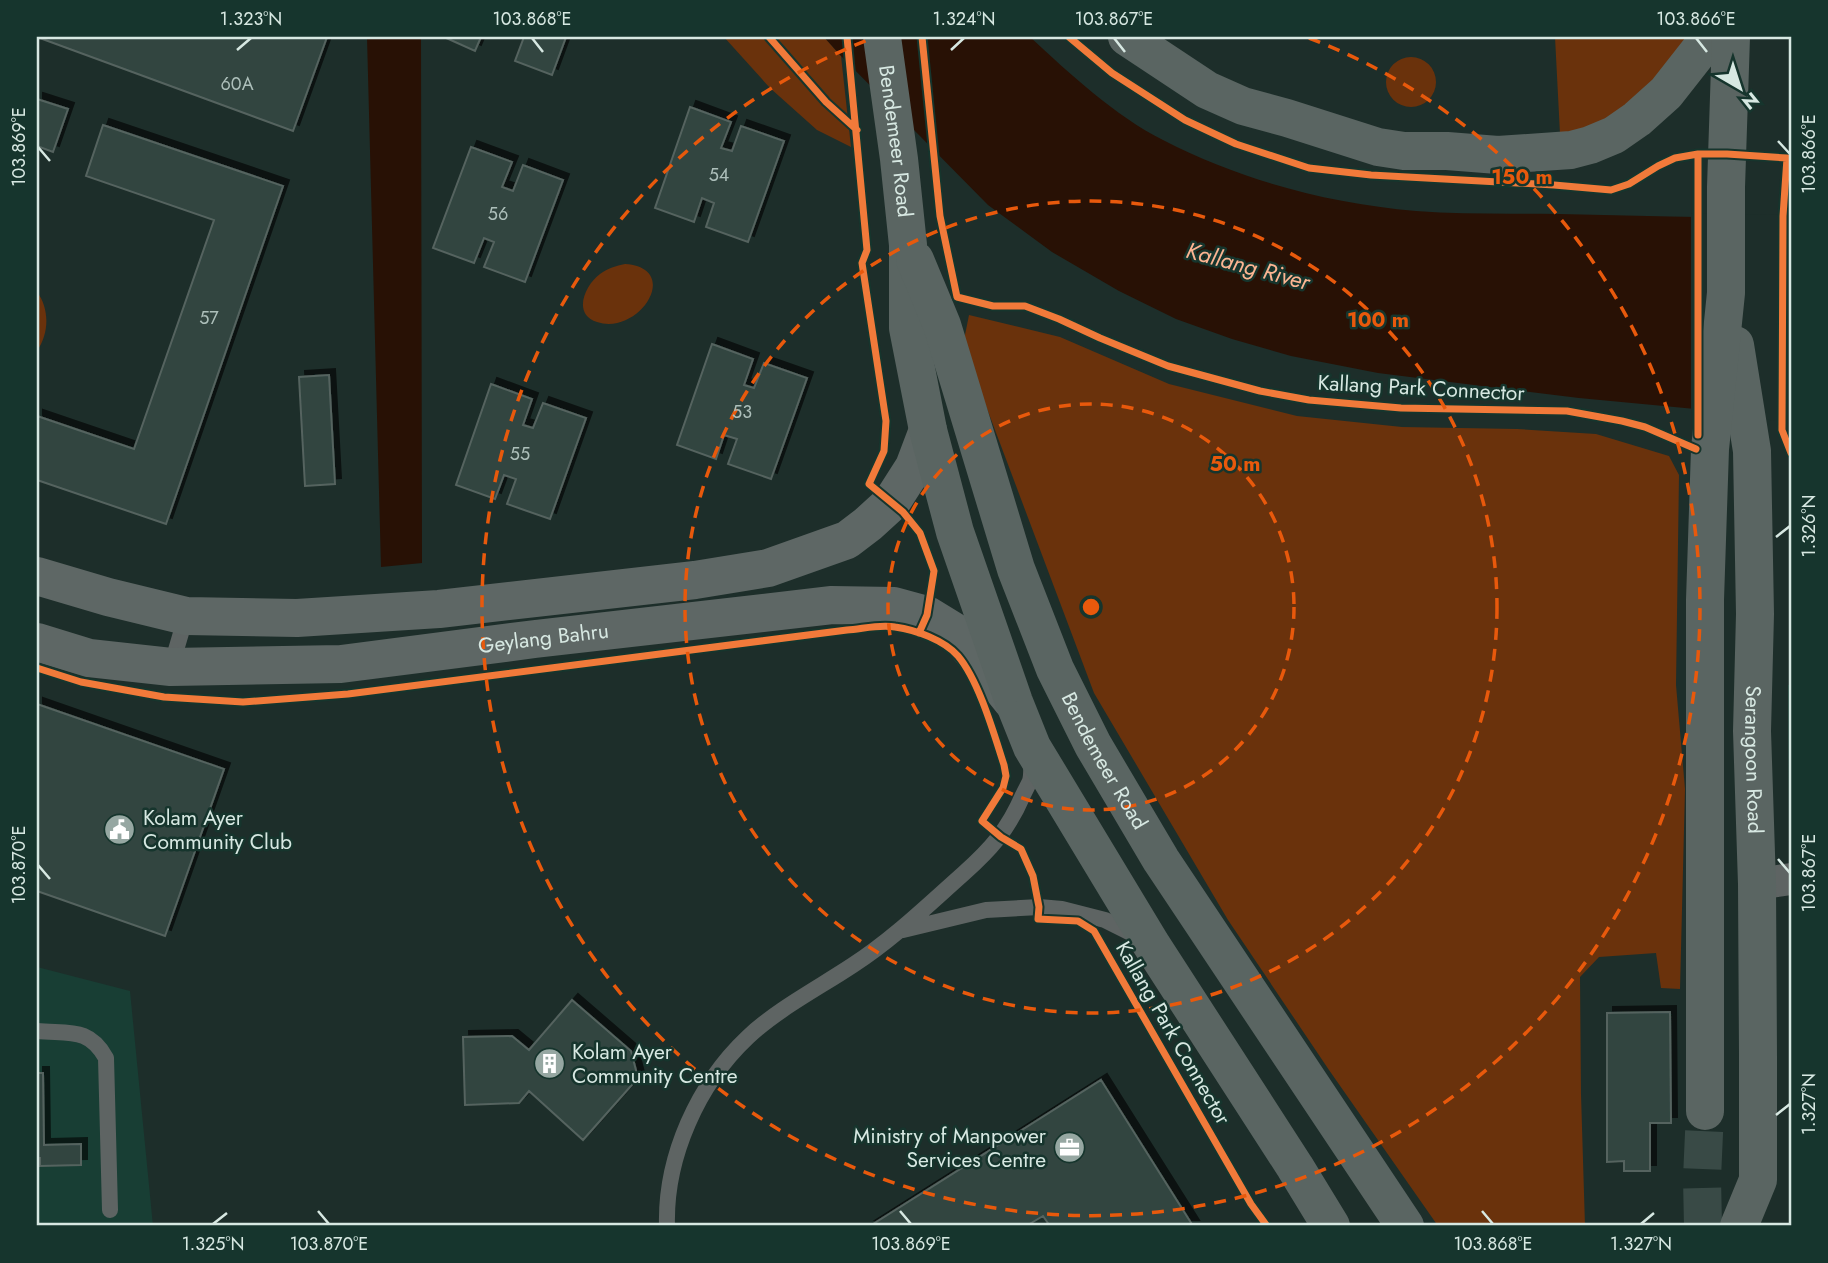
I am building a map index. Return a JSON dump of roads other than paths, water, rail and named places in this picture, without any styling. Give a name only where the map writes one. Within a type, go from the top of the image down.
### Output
[{"type":"main road","name":"Bendemeer Road","points":[[882,37],[908,245],[908,328],[928,430],[956,532],[1014,702],[1032,747],[1151,944],[1331,1226]]},
{"type":"main road","points":[[1127,37],[1207,90],[1243,106],[1378,147],[1404,151],[1498,155],[1571,150],[1614,135],[1666,93],[1710,37]]},
{"type":"main road","name":"Serangoon Road","points":[[1706,1111],[1705,612],[1710,449],[1726,293],[1731,37]]},
{"type":"main road","name":"Bendemeer Road","points":[[908,245],[942,325],[1016,569],[1055,668],[1093,745],[1169,872],[1405,1226]]},
{"type":"main road","name":"Serangoon Road","points":[[1726,293],[1752,451],[1755,614],[1752,731],[1774,882],[1758,1180],[1739,1226]]},
{"type":"main road","name":"Geylang Bahru","points":[[37,576],[186,616],[297,618],[439,609],[695,580],[768,568],[847,540],[891,503],[914,467],[928,430]]},
{"type":"main road","name":"Geylang Bahru","points":[[37,642],[89,658],[171,667],[341,664],[832,605],[894,606],[927,615],[958,634],[1014,702]]},
{"type":"main road","points":[[1758,1180],[1760,1226]]},
{"type":"lane","points":[[171,667],[186,616]]},
{"type":"lane","points":[[667,1226],[667,1207],[678,1149],[695,1106],[720,1066],[749,1035],[852,966],[900,930],[1001,837],[1030,780],[1032,747]]},
{"type":"lane","points":[[900,930],[986,910],[1039,907],[1062,909],[1105,920],[1151,944]]},
{"type":"lane","points":[[37,1031],[86,1035],[99,1045],[106,1058],[110,1210]]},
{"type":"water","points":[[367,37],[421,37],[422,563],[381,567]]},
{"type":"water","name":"Kallang River","points":[[824,37],[1030,37],[1110,106],[1163,140],[1224,167],[1318,196],[1383,207],[1451,213],[1791,219],[1791,418],[1579,398],[1378,373],[1291,356],[1176,319],[1119,291],[1052,252],[988,205]]},
{"type":"tunnel","points":[[1703,1226],[1705,1111]]},
{"type":"place","name":"Kolam Ayer Community Club","points":[[120,830]]},
{"type":"place","name":"Kolam Ayer Community Centre","points":[[549,1064]]},
{"type":"place","name":"Ministry of Manpower Services Centre","points":[[1069,1148]]}]
